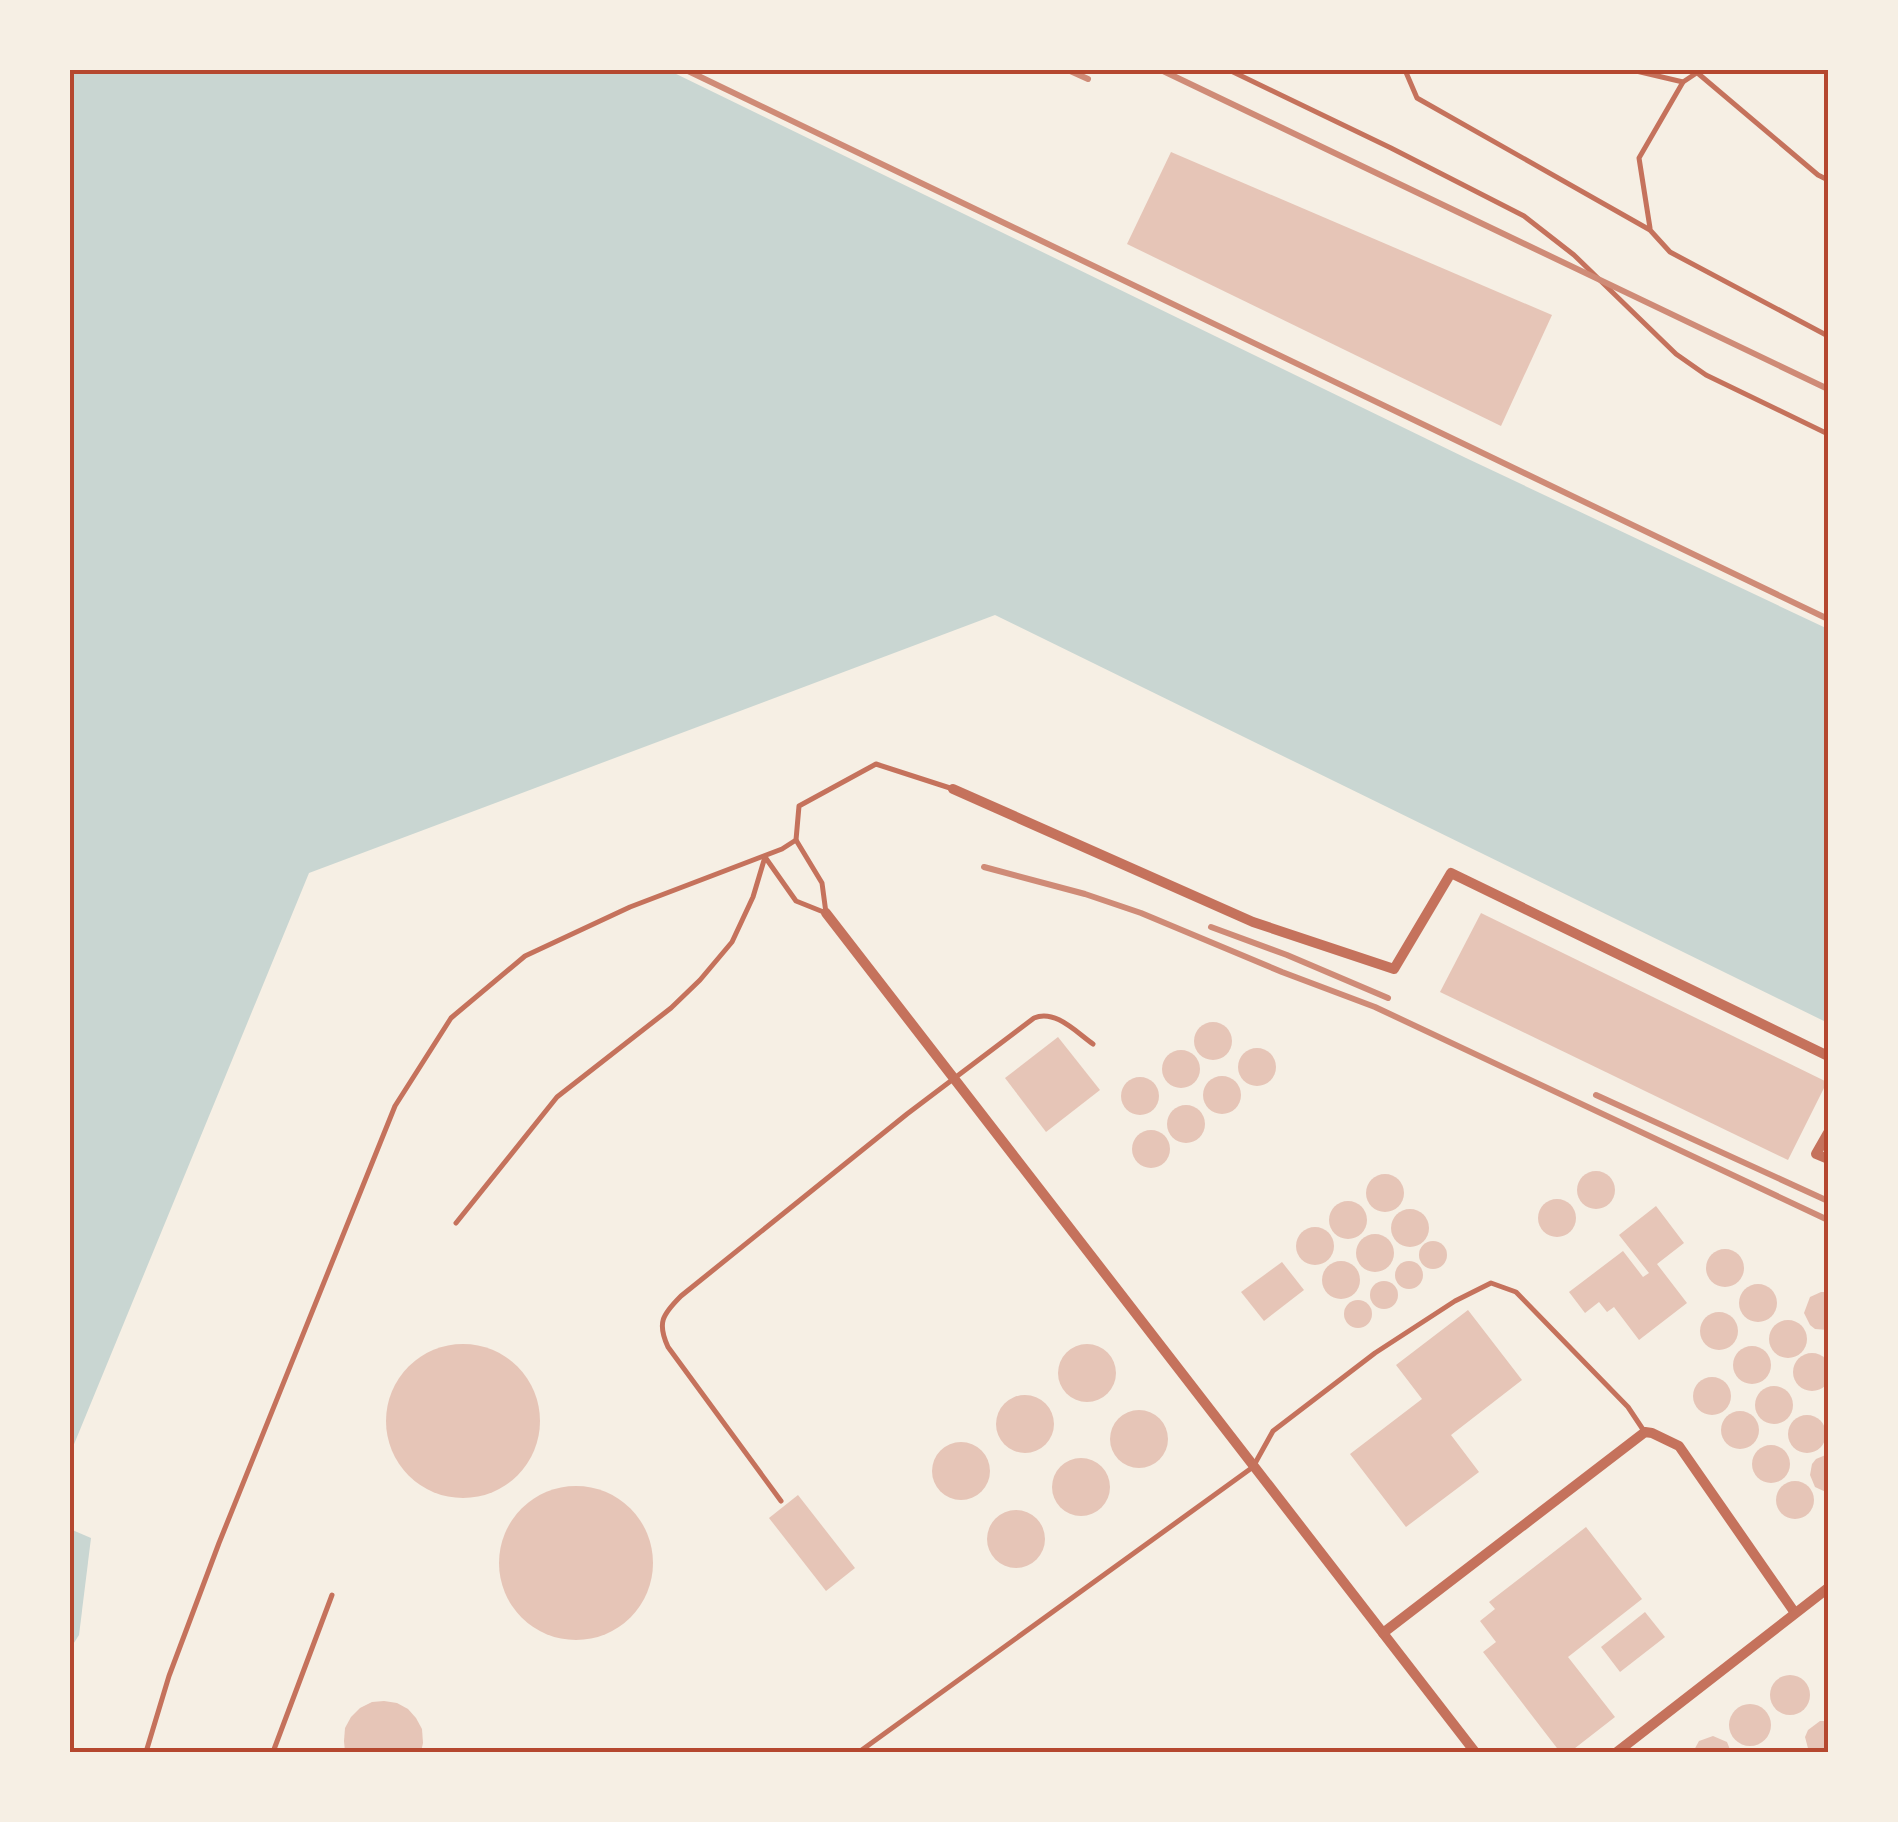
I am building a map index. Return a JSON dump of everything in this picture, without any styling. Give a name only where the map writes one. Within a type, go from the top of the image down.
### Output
[{"type":"street","points":[[953,789],[1253,922],[1394,969],[1451,873],[1828,1056]]},
{"type":"street","points":[[826,913],[1476,1752]]},
{"type":"street","points":[[1828,1132],[1816,1154],[1828,1159]]},
{"type":"street","points":[[1383,1633],[1648,1432],[1678,1446],[1794,1613]]},
{"type":"street","points":[[1617,1752],[1828,1588]]},
{"type":"lane","points":[[1230,70],[1524,216],[1574,256],[1691,365],[1828,434]]},
{"type":"lane","points":[[1406,70],[1417,98],[1650,230],[1670,252],[1828,336]]},
{"type":"lane","points":[[1632,70],[1683,82]]},
{"type":"lane","points":[[1650,230],[1639,158],[1683,82],[1696,71],[1828,180]]},
{"type":"lane","points":[[826,913],[822,883],[796,840],[799,806],[876,764],[953,789]]},
{"type":"lane","points":[[146,1752],[169,1676],[219,1544],[395,1106],[451,1018],[525,956],[630,908],[765,857],[796,840]]},
{"type":"lane","points":[[765,857],[796,900],[826,913]]},
{"type":"lane","points":[[456,1223],[558,1097],[671,1008],[732,942],[765,857]]},
{"type":"lane","points":[[781,1501],[668,1347],[661,1331],[664,1316],[680,1296],[953,1078],[1041,1015],[1062,1022],[1093,1044]]},
{"type":"lane","points":[[859,1752],[1253,1467],[1273,1431],[1375,1352],[1491,1283],[1516,1292],[1648,1432]]},
{"type":"lane","points":[[273,1752],[332,1595]]},
{"type":"shaded area","points":[[70,70],[668,70],[1466,458],[1828,629],[1828,1023],[995,615],[309,873],[70,1454]]},
{"type":"shaded area","points":[[70,1529],[91,1538],[79,1635],[70,1649]]},
{"type":"building","points":[[1171,152],[1552,315],[1501,426],[1127,244]]},
{"type":"building","points":[[1481,913],[1827,1082],[1788,1160],[1440,992]]},
{"type":"building","points":[[1213,1022],[1227,1027],[1232,1041],[1227,1055],[1213,1060],[1199,1055],[1194,1041],[1199,1027]]},
{"type":"building","points":[[1058,1037],[1100,1090],[1046,1132],[1005,1078]]},
{"type":"building","points":[[1257,1048],[1271,1053],[1276,1067],[1271,1081],[1257,1086],[1243,1081],[1238,1067],[1243,1053]]},
{"type":"building","points":[[1181,1050],[1195,1055],[1200,1069],[1195,1083],[1181,1088],[1167,1083],[1162,1069],[1167,1055]]},
{"type":"building","points":[[1222,1076],[1236,1081],[1241,1095],[1236,1109],[1222,1114],[1208,1109],[1203,1095],[1208,1081]]},
{"type":"building","points":[[1140,1077],[1154,1082],[1159,1096],[1154,1110],[1140,1115],[1126,1110],[1121,1096],[1126,1082]]},
{"type":"building","points":[[1186,1105],[1200,1110],[1205,1124],[1200,1138],[1186,1143],[1172,1138],[1167,1124],[1172,1110]]},
{"type":"building","points":[[1151,1130],[1165,1135],[1170,1149],[1165,1163],[1151,1168],[1137,1163],[1132,1149],[1137,1135]]},
{"type":"building","points":[[1596,1171],[1610,1176],[1615,1190],[1610,1204],[1596,1209],[1582,1204],[1577,1190],[1582,1176]]},
{"type":"building","points":[[1385,1174],[1399,1179],[1404,1193],[1399,1207],[1385,1212],[1371,1207],[1366,1193],[1371,1179]]},
{"type":"building","points":[[1557,1199],[1571,1204],[1576,1218],[1571,1232],[1557,1237],[1543,1232],[1538,1218],[1543,1204]]},
{"type":"building","points":[[1348,1201],[1362,1206],[1367,1220],[1362,1234],[1348,1239],[1334,1234],[1329,1220],[1334,1206]]},
{"type":"building","points":[[1656,1206],[1684,1243],[1657,1264],[1687,1303],[1639,1340],[1614,1307],[1607,1312],[1599,1302],[1585,1313],[1569,1292],[1623,1251],[1643,1277],[1649,1273],[1619,1235]]},
{"type":"building","points":[[1410,1209],[1424,1214],[1429,1228],[1424,1242],[1410,1247],[1396,1242],[1391,1228],[1396,1214]]},
{"type":"building","points":[[1315,1227],[1329,1232],[1334,1246],[1329,1260],[1315,1265],[1301,1260],[1296,1246],[1301,1232]]},
{"type":"building","points":[[1375,1234],[1389,1239],[1394,1253],[1389,1267],[1375,1272],[1361,1267],[1356,1253],[1361,1239]]},
{"type":"building","points":[[1433,1241],[1443,1245],[1447,1255],[1443,1265],[1433,1269],[1423,1265],[1419,1255],[1423,1245]]},
{"type":"building","points":[[1725,1249],[1739,1254],[1744,1268],[1739,1282],[1725,1287],[1711,1282],[1706,1268],[1711,1254]]},
{"type":"building","points":[[1341,1261],[1355,1266],[1360,1280],[1355,1294],[1341,1299],[1327,1294],[1322,1280],[1327,1266]]},
{"type":"building","points":[[1409,1261],[1419,1265],[1423,1275],[1419,1285],[1409,1289],[1399,1285],[1395,1275],[1399,1265]]},
{"type":"building","points":[[1282,1262],[1304,1290],[1264,1321],[1241,1292]]},
{"type":"building","points":[[1384,1281],[1394,1285],[1398,1295],[1394,1305],[1384,1309],[1374,1305],[1370,1295],[1374,1285]]},
{"type":"building","points":[[1758,1284],[1772,1289],[1777,1303],[1772,1317],[1758,1322],[1744,1317],[1739,1303],[1744,1289]]},
{"type":"building","points":[[1828,1292],[1828,1330],[1815,1329],[1804,1313],[1810,1297]]},
{"type":"building","points":[[1358,1300],[1368,1304],[1372,1314],[1368,1324],[1358,1328],[1348,1324],[1344,1314],[1348,1304]]},
{"type":"building","points":[[1468,1310],[1522,1380],[1451,1435],[1479,1472],[1406,1527],[1350,1454],[1422,1399],[1396,1365]]},
{"type":"building","points":[[1719,1312],[1733,1317],[1738,1331],[1733,1345],[1719,1350],[1705,1345],[1700,1331],[1705,1317]]},
{"type":"building","points":[[1788,1320],[1802,1325],[1807,1339],[1802,1353],[1788,1358],[1774,1353],[1769,1339],[1774,1325]]},
{"type":"building","points":[[463,1344],[493,1349],[518,1366],[535,1391],[540,1421],[535,1451],[518,1476],[493,1493],[463,1498],[433,1493],[408,1476],[391,1451],[386,1421],[391,1391],[408,1366],[433,1349]]},
{"type":"building","points":[[1087,1344],[1107,1353],[1116,1373],[1107,1393],[1087,1402],[1067,1393],[1058,1373],[1067,1353]]},
{"type":"building","points":[[1752,1346],[1766,1351],[1771,1365],[1766,1379],[1752,1384],[1738,1379],[1733,1365],[1738,1351]]},
{"type":"building","points":[[1812,1353],[1825,1359],[1831,1372],[1825,1385],[1812,1391],[1799,1385],[1793,1372],[1799,1359]]},
{"type":"building","points":[[1712,1377],[1726,1382],[1731,1396],[1726,1410],[1712,1415],[1698,1410],[1693,1396],[1698,1382]]},
{"type":"building","points":[[1774,1386],[1788,1391],[1793,1405],[1788,1419],[1774,1424],[1760,1419],[1755,1405],[1760,1391]]},
{"type":"building","points":[[1025,1395],[1045,1404],[1054,1424],[1045,1444],[1025,1453],[1005,1444],[996,1424],[1005,1404]]},
{"type":"building","points":[[1139,1410],[1159,1419],[1168,1439],[1159,1459],[1139,1468],[1119,1459],[1110,1439],[1119,1419]]},
{"type":"building","points":[[1740,1411],[1754,1416],[1759,1430],[1754,1444],[1740,1449],[1726,1444],[1721,1430],[1726,1416]]},
{"type":"building","points":[[1807,1415],[1821,1420],[1826,1434],[1821,1448],[1807,1453],[1793,1448],[1788,1434],[1793,1420]]},
{"type":"building","points":[[961,1442],[981,1451],[990,1471],[981,1491],[961,1500],[941,1491],[932,1471],[941,1451]]},
{"type":"building","points":[[1771,1445],[1785,1450],[1790,1464],[1785,1478],[1771,1483],[1757,1478],[1752,1464],[1757,1450]]},
{"type":"building","points":[[1828,1454],[1828,1493],[1815,1487],[1810,1475],[1816,1459]]},
{"type":"building","points":[[1081,1458],[1101,1467],[1110,1487],[1101,1507],[1081,1516],[1061,1507],[1052,1487],[1061,1467]]},
{"type":"building","points":[[1795,1481],[1809,1486],[1814,1500],[1809,1514],[1795,1519],[1781,1514],[1776,1500],[1781,1486]]},
{"type":"building","points":[[576,1486],[606,1491],[631,1508],[648,1533],[653,1563],[648,1593],[631,1618],[606,1635],[576,1640],[546,1635],[521,1618],[504,1593],[499,1563],[504,1533],[521,1508],[546,1491]]},
{"type":"building","points":[[798,1495],[855,1568],[826,1591],[769,1518]]},
{"type":"building","points":[[1016,1510],[1036,1519],[1045,1539],[1036,1559],[1016,1568],[996,1559],[987,1539],[996,1519]]},
{"type":"building","points":[[1586,1527],[1642,1599],[1568,1657],[1615,1717],[1570,1752],[1560,1752],[1483,1652],[1496,1642],[1480,1621],[1495,1609],[1489,1602]]},
{"type":"building","points":[[1645,1612],[1665,1637],[1620,1672],[1601,1647]]},
{"type":"building","points":[[1790,1675],[1804,1681],[1810,1695],[1804,1709],[1790,1715],[1776,1709],[1770,1695],[1776,1681]]},
{"type":"building","points":[[372,1702],[397,1703],[416,1718],[422,1729],[421,1752],[345,1752],[345,1728],[351,1717]]},
{"type":"building","points":[[1750,1704],[1765,1710],[1771,1725],[1765,1740],[1750,1746],[1735,1740],[1729,1725],[1735,1710]]},
{"type":"building","points":[[1820,1721],[1828,1721],[1828,1752],[1809,1752],[1805,1737]]},
{"type":"building","points":[[1713,1736],[1727,1742],[1731,1752],[1693,1752],[1699,1741]]},
{"type":"railway","points":[[686,70],[1828,619]]},
{"type":"railway","points":[[1068,70],[1088,79]]},
{"type":"railway","points":[[1161,70],[1828,389]]},
{"type":"railway","points":[[984,867],[1141,913],[1375,1007],[1828,1220]]},
{"type":"railway","points":[[1211,927],[1388,998]]},
{"type":"railway","points":[[1596,1095],[1828,1201]]}]
